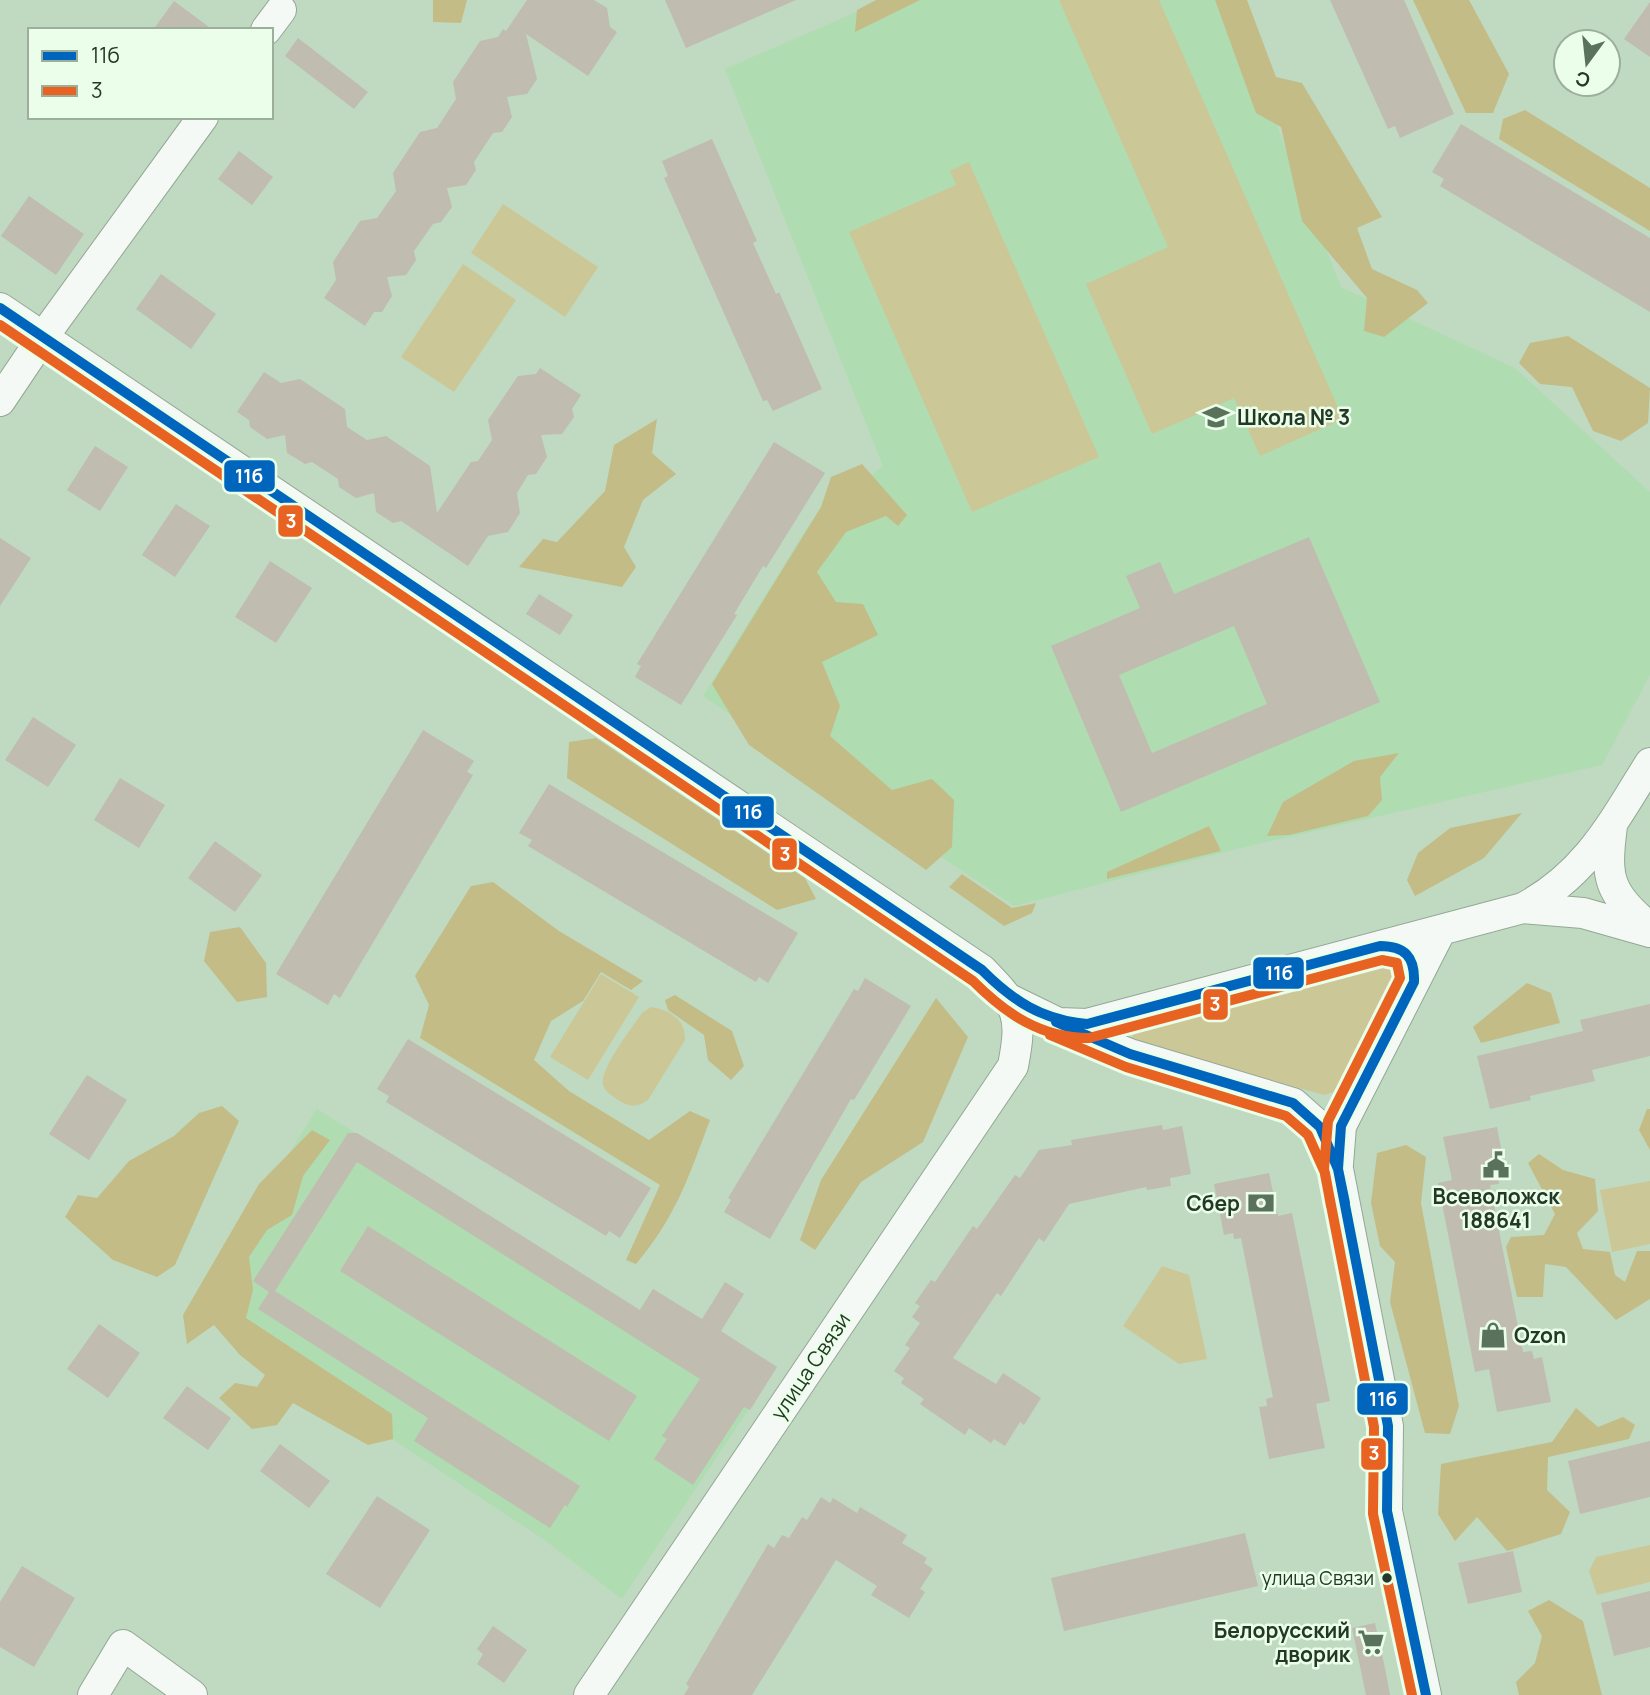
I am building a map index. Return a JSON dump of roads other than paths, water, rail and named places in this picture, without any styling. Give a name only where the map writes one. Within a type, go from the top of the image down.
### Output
[{"type":"street","points":[[0,401],[201,119]]},
{"type":"street","points":[[0,308],[982,970],[1011,1000],[1130,1054],[1293,1103],[1320,1127],[1338,1168],[1388,1426],[1387,1511],[1426,1695]]},
{"type":"street","points":[[1013,1066],[1035,1040],[1058,1023],[1087,1024],[1523,908],[1554,891],[1587,859],[1650,763]]},
{"type":"street","points":[[1613,822],[1606,869],[1622,905],[1650,930]]},
{"type":"street","points":[[1523,908],[1583,913],[1650,930]]},
{"type":"street","points":[[1338,1168],[1341,1126],[1441,930]]},
{"type":"street","points":[[1380,946],[1395,945],[1408,953],[1416,966],[1414,982]]},
{"type":"street","name":"улица Связи","points":[[589,1695],[1013,1066],[1020,1031],[1011,1000]]},
{"type":"street","points":[[1130,1054],[1120,1044],[1118,1031],[1124,1018],[1136,1011]]},
{"type":"street","points":[[93,1695],[123,1645],[192,1695]]},
{"type":"place","name":"Школа № 3","points":[[1216,417]]},
{"type":"place","name":"Всеволожск 188641","points":[[1496,1165]]},
{"type":"place","name":"Сбер","points":[[1261,1203]]},
{"type":"place","name":"Ozon","points":[[1493,1335]]},
{"type":"place","name":"улица Связи","points":[[1387,1578]]},
{"type":"place","name":"Белорусский дворик","points":[[1371,1642]]}]
